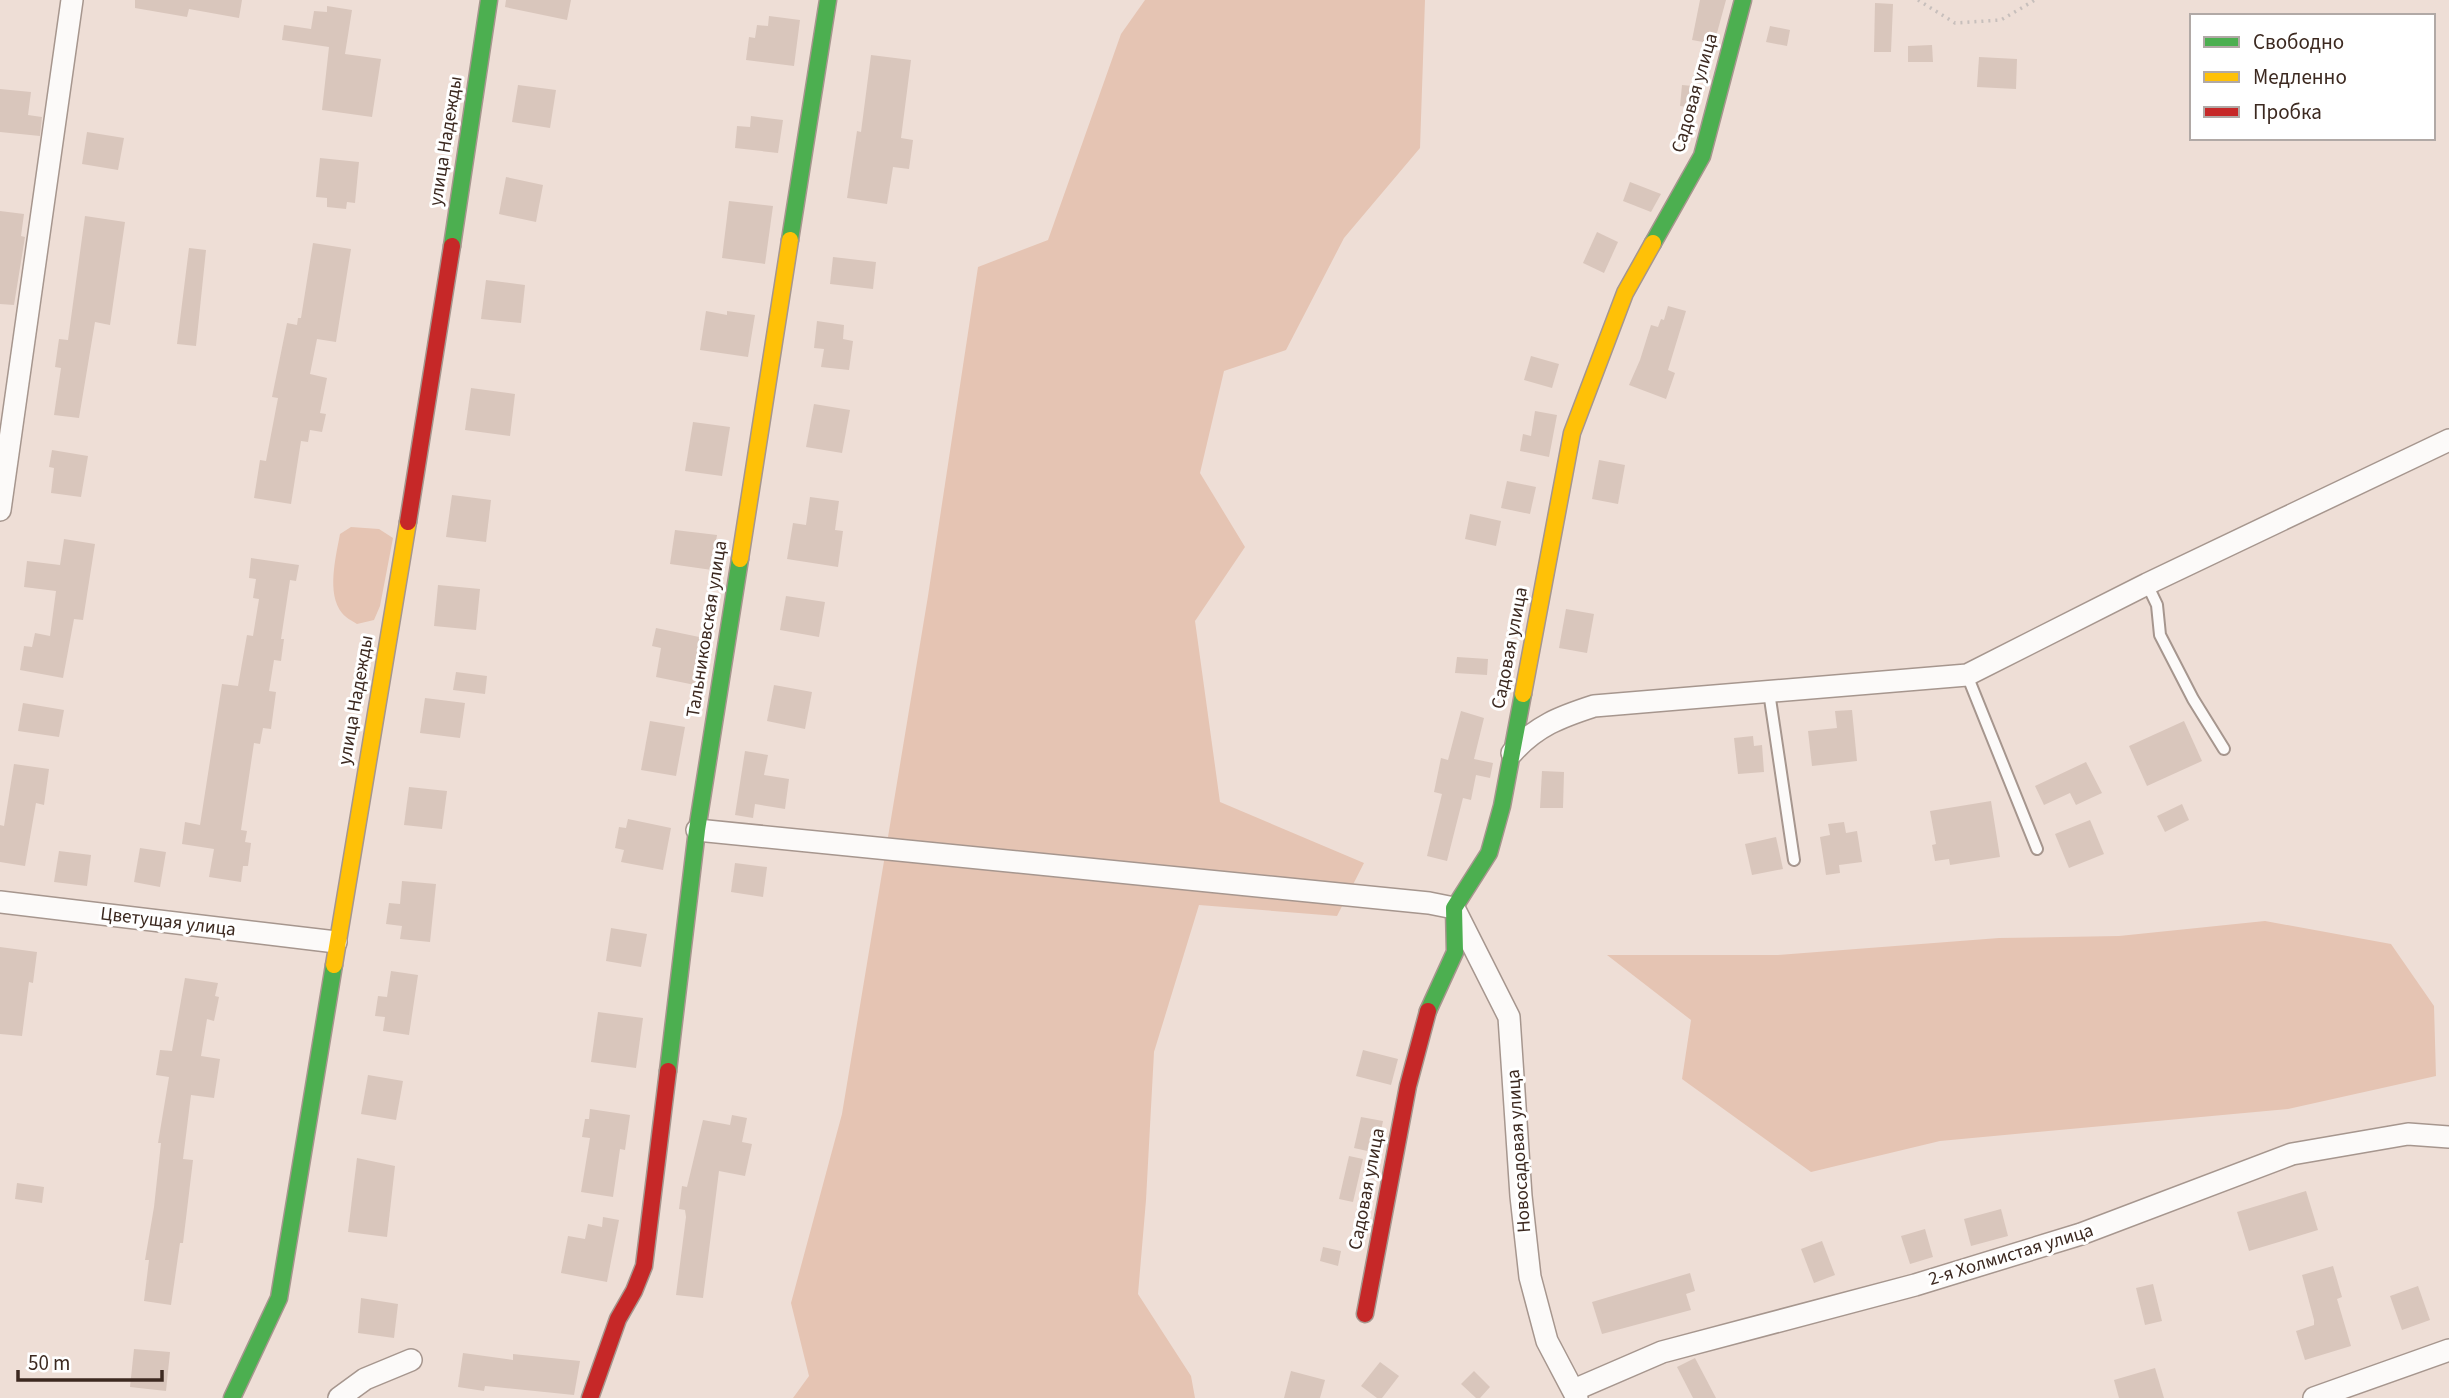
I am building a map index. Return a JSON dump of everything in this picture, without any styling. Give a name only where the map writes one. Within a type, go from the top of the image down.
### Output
[{"type":"street","points":[[0,510],[72,0]]},
{"type":"street","name":"улица Надежды","points":[[232,1398],[279,1298],[431,381],[489,0]]},
{"type":"street","name":"Тальниковская улица","points":[[590,1398],[618,1319],[644,1266],[697,830],[828,0]]},
{"type":"street","name":"Садовая улица","points":[[1365,1314],[1408,1086],[1429,1005],[1455,952],[1454,908],[1489,853],[1502,806],[1572,433],[1625,293],[1702,156],[1743,0]]},
{"type":"street","points":[[1512,753],[1526,737],[1557,718],[1594,706],[1967,675],[2147,584],[2449,440]]},
{"type":"street","points":[[697,830],[1429,903],[1454,908]]},
{"type":"street","name":"Цветущая улица","points":[[0,902],[337,942]]},
{"type":"street","name":"Новосадовая улица","points":[[1454,908],[1509,1017],[1521,1196],[1530,1277],[1547,1341],[1576,1394]]},
{"type":"street","name":"2-я Холмистая улица","points":[[1576,1394],[1662,1352],[1915,1285],[2081,1234],[2292,1154],[2408,1135],[2449,1137]]},
{"type":"street","points":[[2314,1398],[2449,1350]]},
{"type":"street","points":[[339,1398],[365,1379],[411,1360]]},
{"type":"lane","points":[[2147,584],[2157,606],[2161,635],[2193,699],[2224,749]]},
{"type":"lane","points":[[1967,675],[2037,849]]},
{"type":"lane","points":[[1769,692],[1794,860]]},
{"type":"path","points":[[1918,0],[1955,23],[2001,20],[2035,0]]},
{"type":"shaded area","points":[[1145,0],[1425,0],[1420,148],[1344,238],[1286,350],[1224,371],[1200,473],[1245,547],[1195,621],[1220,802],[1364,863],[1337,916],[1199,905],[1154,1052],[1138,1294],[1191,1376],[1195,1398],[793,1398],[809,1376],[791,1303],[842,1114],[928,596],[978,267],[1048,240],[1121,34]]},
{"type":"shaded area","points":[[351,527],[379,529],[393,538],[380,606],[374,620],[357,624],[342,613],[337,605],[333,585],[340,534]]},
{"type":"shaded area","points":[[2265,921],[2391,944],[2434,1006],[2436,1076],[2288,1109],[1940,1141],[1811,1172],[1682,1079],[1691,1020],[1607,955],[1778,955],[1999,938],[2119,936]]},
{"type":"building","points":[[135,0],[242,0],[239,18],[189,9],[187,17],[135,8]]},
{"type":"building","points":[[506,0],[571,0],[567,20],[505,7]]},
{"type":"building","points":[[1700,0],[1726,0],[1714,44],[1692,40]]},
{"type":"building","points":[[1875,3],[1893,4],[1891,52],[1874,52]]},
{"type":"building","points":[[327,6],[352,10],[345,54],[381,59],[372,117],[322,110],[329,47],[282,40],[284,25],[311,29],[314,11],[327,12]]},
{"type":"building","points":[[769,16],[800,20],[794,66],[746,60],[749,37],[755,38],[757,25],[768,26]]},
{"type":"building","points":[[1770,26],[1790,30],[1787,46],[1766,42]]},
{"type":"building","points":[[1932,45],[1933,62],[1908,62],[1908,46]]},
{"type":"building","points":[[871,55],[911,60],[901,138],[913,140],[909,169],[893,167],[887,204],[847,198],[857,131],[861,132]]},
{"type":"building","points":[[1979,57],[2017,59],[2016,89],[1977,87]]},
{"type":"building","points":[[518,85],[556,90],[550,128],[512,122]]},
{"type":"building","points":[[1682,85],[1703,87],[1697,108],[1680,106]]},
{"type":"building","points":[[0,89],[31,92],[28,115],[42,117],[40,136],[0,132]]},
{"type":"building","points":[[751,116],[783,120],[778,153],[735,148],[737,126],[750,127]]},
{"type":"building","points":[[87,132],[124,138],[118,170],[82,164]]},
{"type":"building","points":[[320,158],[359,162],[355,203],[347,202],[346,209],[327,207],[327,198],[316,197]]},
{"type":"building","points":[[506,177],[543,185],[536,222],[499,214]]},
{"type":"building","points":[[1630,182],[1661,194],[1651,212],[1623,201]]},
{"type":"building","points":[[729,201],[773,206],[765,264],[722,258]]},
{"type":"building","points":[[0,211],[24,214],[21,236],[25,237],[14,305],[0,304]]},
{"type":"building","points":[[85,216],[125,222],[110,325],[95,322],[79,418],[54,415],[61,368],[55,367],[59,339],[68,340]]},
{"type":"building","points":[[1597,232],[1618,242],[1604,273],[1583,263]]},
{"type":"building","points":[[313,243],[351,249],[336,342],[317,339],[310,374],[327,378],[320,413],[326,414],[322,432],[310,430],[308,442],[301,441],[291,504],[254,498],[260,460],[266,461],[278,398],[272,397],[287,323],[297,325],[298,318],[301,318]]},
{"type":"building","points":[[189,248],[206,250],[196,346],[177,344]]},
{"type":"building","points":[[833,257],[876,262],[873,289],[830,284]]},
{"type":"building","points":[[486,280],[525,285],[521,323],[481,319]]},
{"type":"building","points":[[1668,306],[1686,311],[1668,370],[1675,373],[1666,399],[1629,385],[1651,325],[1658,327],[1661,319],[1664,320]]},
{"type":"building","points":[[706,311],[727,315],[727,311],[755,315],[748,357],[700,350]]},
{"type":"building","points":[[817,321],[844,325],[843,339],[853,341],[849,370],[821,367],[824,349],[814,348]]},
{"type":"building","points":[[1531,356],[1559,364],[1552,388],[1524,380]]},
{"type":"building","points":[[471,388],[515,394],[510,436],[465,430]]},
{"type":"building","points":[[814,404],[850,410],[842,453],[806,447]]},
{"type":"building","points":[[1535,411],[1557,415],[1549,457],[1520,451],[1523,434],[1531,436]]},
{"type":"building","points":[[693,422],[730,427],[722,476],[685,471]]},
{"type":"building","points":[[52,450],[88,456],[81,497],[51,493],[54,468],[49,467]]},
{"type":"building","points":[[1599,460],[1625,465],[1618,504],[1592,499]]},
{"type":"building","points":[[1507,481],[1536,487],[1530,514],[1501,508]]},
{"type":"building","points":[[452,495],[491,500],[486,542],[446,537]]},
{"type":"building","points":[[810,497],[839,501],[835,530],[843,531],[838,567],[787,559],[793,523],[806,525]]},
{"type":"building","points":[[1470,514],[1501,521],[1496,546],[1465,539]]},
{"type":"building","points":[[675,530],[717,535],[712,570],[670,564]]},
{"type":"building","points":[[64,539],[95,544],[83,620],[74,619],[63,678],[20,670],[24,646],[32,647],[35,633],[50,636],[56,591],[24,587],[27,561],[60,565]]},
{"type":"building","points":[[251,558],[299,565],[296,581],[290,580],[281,639],[284,639],[281,661],[274,660],[269,691],[276,692],[271,729],[263,728],[260,744],[254,743],[241,830],[247,831],[245,842],[251,843],[248,866],[243,866],[241,882],[209,877],[214,849],[182,844],[185,822],[200,825],[222,684],[238,686],[247,635],[253,636],[259,599],[253,598],[256,579],[249,578]]},
{"type":"building","points":[[438,585],[480,589],[476,630],[434,626]]},
{"type":"building","points":[[786,596],[825,602],[819,637],[780,630]]},
{"type":"building","points":[[1566,609],[1594,614],[1587,653],[1559,648]]},
{"type":"building","points":[[656,628],[704,638],[695,685],[656,677],[661,648],[652,646]]},
{"type":"building","points":[[1457,657],[1488,659],[1487,675],[1455,673]]},
{"type":"building","points":[[456,672],[487,676],[485,694],[453,690]]},
{"type":"building","points":[[774,685],[812,692],[805,729],[767,721]]},
{"type":"building","points":[[425,698],[465,703],[460,738],[420,733]]},
{"type":"building","points":[[23,703],[64,710],[59,737],[18,731]]},
{"type":"building","points":[[1852,710],[1857,761],[1812,766],[1808,731],[1837,728],[1835,711]]},
{"type":"building","points":[[1461,711],[1484,718],[1474,759],[1493,763],[1490,778],[1476,775],[1471,800],[1463,798],[1447,861],[1427,856],[1442,794],[1434,792],[1441,758],[1448,760]]},
{"type":"building","points":[[650,721],[685,727],[676,776],[641,770]]},
{"type":"building","points":[[2184,721],[2202,761],[2147,786],[2129,746]]},
{"type":"building","points":[[1753,736],[1754,746],[1762,745],[1764,772],[1738,774],[1734,738]]},
{"type":"building","points":[[745,751],[768,755],[764,775],[789,779],[785,809],[755,804],[753,818],[735,815]]},
{"type":"building","points":[[2086,762],[2102,793],[2076,805],[2070,793],[2044,805],[2035,786]]},
{"type":"building","points":[[14,764],[49,769],[44,805],[36,803],[25,866],[0,862],[0,825],[4,826]]},
{"type":"building","points":[[1542,771],[1564,772],[1563,808],[1540,808]]},
{"type":"building","points":[[409,787],[447,791],[442,829],[404,825]]},
{"type":"building","points":[[1991,801],[2000,857],[1950,865],[1949,859],[1935,861],[1932,845],[1936,844],[1930,811]]},
{"type":"building","points":[[2182,804],[2189,820],[2165,832],[2157,816]]},
{"type":"building","points":[[628,819],[671,828],[663,870],[621,862],[624,850],[615,848],[619,827],[626,828]]},
{"type":"building","points":[[2090,820],[2104,854],[2069,868],[2055,834]]},
{"type":"building","points":[[1844,822],[1846,833],[1857,831],[1862,862],[1839,865],[1840,873],[1826,875],[1820,837],[1830,835],[1828,824]]},
{"type":"building","points":[[1776,837],[1783,869],[1752,875],[1745,844]]},
{"type":"building","points":[[140,848],[166,852],[160,887],[134,882]]},
{"type":"building","points":[[59,851],[91,855],[87,886],[54,882]]},
{"type":"building","points":[[735,863],[767,867],[763,897],[731,892]]},
{"type":"building","points":[[402,881],[436,884],[430,942],[400,939],[402,926],[386,924],[389,903],[400,904]]},
{"type":"building","points":[[611,928],[647,934],[641,967],[606,961]]},
{"type":"building","points":[[0,947],[37,952],[33,983],[29,982],[22,1036],[0,1034]]},
{"type":"building","points":[[391,971],[418,975],[409,1035],[383,1031],[385,1017],[375,1016],[378,996],[387,997]]},
{"type":"building","points":[[185,978],[218,983],[215,996],[219,997],[214,1021],[207,1019],[201,1056],[220,1059],[214,1098],[191,1095],[183,1159],[193,1160],[183,1243],[180,1243],[171,1305],[144,1301],[149,1260],[145,1260],[154,1207],[161,1143],[158,1143],[169,1077],[156,1075],[160,1050],[172,1051]]},
{"type":"building","points":[[598,1012],[643,1018],[636,1068],[591,1062]]},
{"type":"building","points":[[1363,1050],[1398,1059],[1391,1085],[1356,1076]]},
{"type":"building","points":[[368,1075],[403,1081],[396,1120],[361,1114]]},
{"type":"building","points":[[590,1109],[630,1115],[625,1150],[620,1149],[613,1197],[581,1192],[590,1138],[582,1137]]},
{"type":"building","points":[[732,1115],[747,1118],[742,1142],[752,1144],[745,1176],[719,1171],[703,1298],[676,1295],[686,1217],[685,1210],[679,1209],[682,1186],[687,1187],[703,1120],[730,1125]]},
{"type":"building","points":[[1361,1117],[1383,1121],[1376,1153],[1354,1148]]},
{"type":"building","points":[[1349,1156],[1363,1159],[1353,1202],[1339,1199]]},
{"type":"building","points":[[357,1158],[395,1166],[387,1237],[348,1232]]},
{"type":"building","points":[[17,1183],[44,1187],[42,1203],[15,1199]]},
{"type":"building","points":[[2306,1191],[2318,1230],[2249,1251],[2237,1212]]},
{"type":"building","points":[[2001,1209],[2008,1236],[1971,1246],[1964,1219]]},
{"type":"building","points":[[603,1217],[619,1220],[607,1282],[561,1273],[568,1236],[585,1239],[588,1224],[602,1227]]},
{"type":"building","points":[[1925,1229],[1933,1257],[1910,1264],[1901,1236]]},
{"type":"building","points":[[1822,1241],[1835,1275],[1814,1283],[1801,1249]]},
{"type":"building","points":[[1323,1247],[1341,1251],[1338,1266],[1320,1261]]},
{"type":"building","points":[[2333,1266],[2342,1297],[2337,1299],[2351,1346],[2305,1360],[2296,1331],[2314,1325],[2314,1320],[2302,1275]]},
{"type":"building","points":[[1690,1273],[1695,1291],[1686,1294],[1691,1310],[1602,1334],[1592,1302]]},
{"type":"building","points":[[2153,1284],[2162,1321],[2145,1325],[2136,1288]]},
{"type":"building","points":[[2418,1286],[2430,1320],[2402,1330],[2390,1296]]},
{"type":"building","points":[[361,1298],[398,1304],[394,1338],[358,1333]]},
{"type":"building","points":[[134,1349],[170,1352],[166,1391],[130,1387]]},
{"type":"building","points":[[463,1353],[513,1360],[513,1354],[580,1361],[574,1395],[485,1386],[484,1391],[458,1387]]},
{"type":"building","points":[[1695,1358],[1716,1398],[1693,1398],[1677,1367]]},
{"type":"building","points":[[1380,1362],[1399,1376],[1382,1398],[1377,1398],[1361,1386]]},
{"type":"building","points":[[2155,1368],[2164,1398],[2119,1398],[2114,1380]]},
{"type":"building","points":[[1291,1371],[1325,1380],[1320,1398],[1284,1398]]},
{"type":"building","points":[[1474,1371],[1490,1387],[1480,1398],[1476,1398],[1461,1384]]},
{"type":"traffic: fast","points":[[452,246],[489,0]]},
{"type":"traffic: fast","points":[[790,240],[828,0]]},
{"type":"traffic: fast","points":[[1653,243],[1702,156],[1743,0]]},
{"type":"traffic: fast","points":[[668,1071],[697,830],[740,559]]},
{"type":"traffic: fast","points":[[1428,1011],[1455,952],[1454,908],[1489,853],[1502,806],[1523,694]]},
{"type":"traffic: fast","points":[[232,1398],[279,1298],[334,965]]},
{"type":"traffic: slow","points":[[740,559],[790,240]]},
{"type":"traffic: slow","points":[[1523,694],[1572,433],[1625,293],[1653,243]]},
{"type":"traffic: slow","points":[[334,965],[408,522]]},
{"type":"traffic: jam","points":[[408,522],[452,246]]},
{"type":"traffic: jam","points":[[1365,1314],[1408,1086],[1428,1011]]},
{"type":"traffic: jam","points":[[590,1398],[618,1319],[644,1266],[668,1071]]}]
